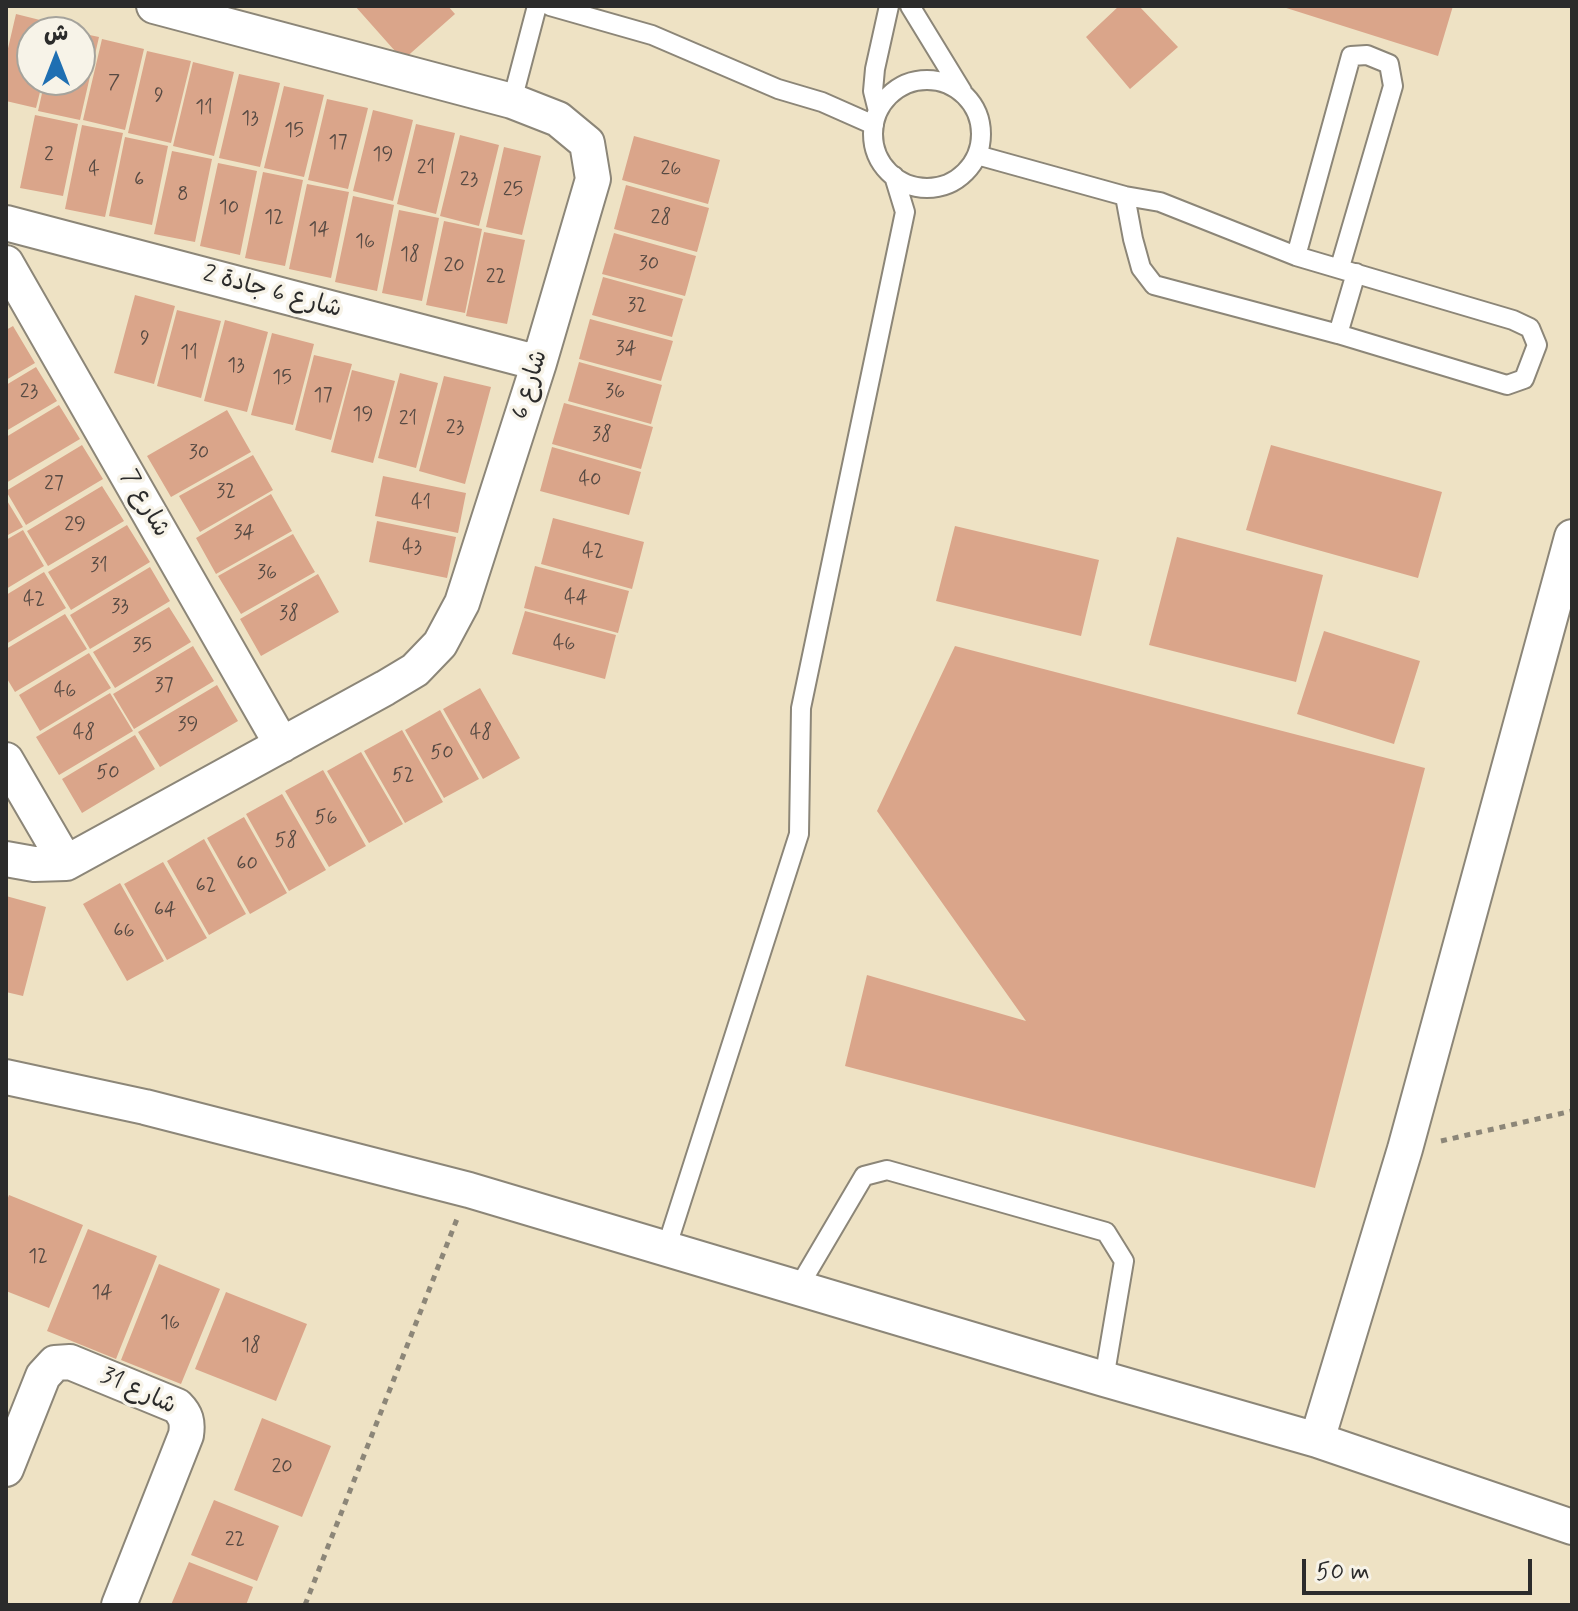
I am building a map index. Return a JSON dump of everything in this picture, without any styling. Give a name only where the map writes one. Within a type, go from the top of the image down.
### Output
[{"type":"street","name":"شارع 6","points":[[66,863],[415,670],[440,644],[462,603],[539,363],[593,179],[587,143],[558,119],[512,101],[154,6]]},
{"type":"street","name":"شارع 6 جادة 2","points":[[6,223],[539,363]]},
{"type":"street","name":"شارع 7","points":[[6,263],[282,745]]},
{"type":"street","points":[[1317,1440],[1405,1149],[1572,537]]},
{"type":"street","points":[[6,760],[66,863],[34,864],[6,859]]},
{"type":"street","points":[[6,1077],[145,1107],[469,1190],[1317,1440],[1572,1527]]},
{"type":"street","name":"شارع 31","points":[[6,1469],[43,1376],[55,1363],[70,1362],[177,1406],[184,1413],[188,1426],[186,1435],[119,1605]]},
{"type":"lane","points":[[512,101],[537,6]]},
{"type":"lane","points":[[550,6],[652,35],[778,89],[876,118]]},
{"type":"lane","points":[[889,6],[875,69],[873,139],[884,166],[894,176],[914,186],[936,187],[961,177],[970,167],[982,139],[981,122],[975,106],[910,6]]},
{"type":"lane","points":[[1296,256],[1351,56],[1367,55],[1389,64],[1393,86],[1348,270],[1338,334]]},
{"type":"lane","points":[[876,118],[888,97],[900,86],[917,81],[933,80],[950,84],[964,93]]},
{"type":"lane","points":[[977,155],[1125,196],[1160,202],[1296,256],[1513,320],[1530,328],[1537,345],[1524,379],[1507,385],[1338,334],[1154,285],[1141,268],[1125,196]]},
{"type":"lane","points":[[666,1249],[799,834],[801,708],[905,212],[894,176]]},
{"type":"lane","points":[[905,212],[936,187]]},
{"type":"lane","points":[[798,1288],[864,1176],[887,1170],[1106,1232],[1124,1261],[1104,1379]]},
{"type":"path","points":[[1405,1149],[1572,1111]]},
{"type":"path","points":[[305,1605],[469,1190]]},
{"type":"building","points":[[355,6],[448,6],[455,14],[403,60]]},
{"type":"building","points":[[1119,6],[1139,6],[1178,47],[1130,89],[1086,37]]},
{"type":"building","points":[[1280,6],[1453,6],[1438,56]]},
{"type":"building","points":[[16,14],[24,16],[16,16],[16,96],[39,96],[36,108],[6,101],[6,57]]},
{"type":"building","points":[[102,39],[144,49],[125,130],[83,120],[89,96],[96,96],[96,65]]},
{"type":"building","points":[[147,51],[191,61],[171,143],[128,133]]},
{"type":"building","points":[[193,62],[234,72],[214,156],[173,146]]},
{"type":"building","points":[[239,74],[280,83],[260,167],[219,158]]},
{"type":"building","points":[[284,86],[324,95],[304,177],[264,168]]},
{"type":"building","points":[[41,96],[85,96],[80,120],[38,111]]},
{"type":"building","points":[[327,99],[368,108],[348,189],[308,180]]},
{"type":"building","points":[[373,110],[413,120],[393,201],[353,191]]},
{"type":"building","points":[[35,115],[78,124],[63,196],[20,188]]},
{"type":"building","points":[[416,124],[455,133],[436,214],[397,204]]},
{"type":"building","points":[[82,125],[123,133],[105,217],[65,209]]},
{"type":"building","points":[[460,135],[499,145],[479,226],[440,216]]},
{"type":"building","points":[[634,136],[720,160],[708,204],[622,180]]},
{"type":"building","points":[[125,137],[168,146],[152,225],[109,216]]},
{"type":"building","points":[[504,147],[541,156],[522,235],[486,227]]},
{"type":"building","points":[[172,151],[212,159],[195,242],[154,234]]},
{"type":"building","points":[[218,163],[257,171],[240,255],[200,246]]},
{"type":"building","points":[[263,172],[303,180],[285,266],[245,258]]},
{"type":"building","points":[[307,184],[349,192],[331,278],[289,269]]},
{"type":"building","points":[[626,185],[709,208],[697,252],[614,229]]},
{"type":"building","points":[[353,196],[394,205],[377,291],[335,282]]},
{"type":"building","points":[[399,210],[439,218],[422,301],[382,293]]},
{"type":"building","points":[[444,221],[482,229],[465,313],[426,305]]},
{"type":"building","points":[[484,232],[525,240],[507,324],[466,316]]},
{"type":"building","points":[[614,233],[696,256],[685,296],[602,274]]},
{"type":"building","points":[[603,277],[683,299],[672,337],[592,315]]},
{"type":"building","points":[[135,295],[175,306],[154,384],[114,373]]},
{"type":"building","points":[[177,310],[221,321],[201,398],[157,386]]},
{"type":"building","points":[[590,319],[673,341],[661,381],[579,359]]},
{"type":"building","points":[[225,320],[268,332],[247,412],[204,401]]},
{"type":"building","points":[[13,326],[35,363],[6,380],[6,330]]},
{"type":"building","points":[[272,333],[314,344],[293,425],[251,415]]},
{"type":"building","points":[[314,355],[352,364],[331,440],[295,430]]},
{"type":"building","points":[[579,362],[662,385],[651,424],[568,401]]},
{"type":"building","points":[[36,367],[57,401],[6,431],[6,385]]},
{"type":"building","points":[[352,370],[395,381],[373,463],[331,452]]},
{"type":"building","points":[[400,373],[438,383],[416,468],[378,458]]},
{"type":"building","points":[[444,376],[491,387],[465,484],[419,471]]},
{"type":"building","points":[[564,403],[653,427],[641,469],[552,444]]},
{"type":"building","points":[[59,405],[80,439],[6,483],[6,437]]},
{"type":"building","points":[[227,410],[251,452],[171,497],[147,456]]},
{"type":"building","points":[[82,445],[103,479],[26,525],[6,491]]},
{"type":"building","points":[[1271,445],[1442,492],[1418,578],[1246,530]]},
{"type":"building","points":[[552,447],[641,472],[629,515],[540,491]]},
{"type":"building","points":[[253,455],[273,490],[200,532],[179,496]]},
{"type":"building","points":[[383,476],[466,493],[458,533],[375,516]]},
{"type":"building","points":[[102,486],[124,521],[48,566],[27,531]]},
{"type":"building","points":[[271,494],[292,531],[216,574],[196,538]]},
{"type":"building","points":[[6,499],[23,527],[6,536]]},
{"type":"building","points":[[553,518],[644,542],[632,589],[541,564]]},
{"type":"building","points":[[377,521],[456,537],[447,578],[369,562]]},
{"type":"building","points":[[127,525],[150,562],[71,610],[48,572]]},
{"type":"building","points":[[955,526],[1099,560],[1081,636],[936,601]]},
{"type":"building","points":[[23,530],[44,566],[6,589],[6,540]]},
{"type":"building","points":[[293,534],[315,572],[241,614],[218,576]]},
{"type":"building","points":[[1177,537],[1323,575],[1296,682],[1149,645]]},
{"type":"building","points":[[535,566],[629,591],[618,633],[524,608]]},
{"type":"building","points":[[150,567],[170,601],[90,649],[70,615]]},
{"type":"building","points":[[44,572],[66,608],[6,644],[6,595]]},
{"type":"building","points":[[318,574],[339,612],[261,656],[240,619]]},
{"type":"building","points":[[169,607],[191,642],[115,688],[93,652]]},
{"type":"building","points":[[525,611],[616,635],[605,679],[512,654]]},
{"type":"building","points":[[65,614],[87,649],[15,692],[6,677],[6,649]]},
{"type":"building","points":[[1324,631],[1420,661],[1394,744],[1297,714]]},
{"type":"building","points":[[193,646],[214,681],[134,729],[113,694]]},
{"type":"building","points":[[955,646],[1425,768],[1315,1188],[845,1066],[867,975],[1026,1021],[877,811]]},
{"type":"building","points":[[89,653],[111,688],[40,731],[19,695]]},
{"type":"building","points":[[217,685],[238,721],[160,767],[138,732]]},
{"type":"building","points":[[480,688],[520,758],[483,779],[443,709]]},
{"type":"building","points":[[110,693],[133,731],[59,775],[36,737]]},
{"type":"building","points":[[440,710],[479,779],[444,798],[405,730]]},
{"type":"building","points":[[402,730],[443,802],[405,823],[364,751]]},
{"type":"building","points":[[135,735],[155,769],[82,813],[62,779]]},
{"type":"building","points":[[361,752],[403,824],[369,843],[327,771]]},
{"type":"building","points":[[323,770],[366,846],[329,867],[285,791]]},
{"type":"building","points":[[282,794],[326,870],[289,891],[246,814]]},
{"type":"building","points":[[244,817],[287,893],[250,914],[207,838]]},
{"type":"building","points":[[204,839],[246,914],[209,935],[167,861]]},
{"type":"building","points":[[163,862],[207,938],[167,960],[124,884]]},
{"type":"building","points":[[120,883],[164,961],[127,981],[83,904]]},
{"type":"building","points":[[6,896],[46,907],[23,996],[6,992]]},
{"type":"building","points":[[9,1195],[83,1225],[49,1308],[6,1291],[6,1203]]},
{"type":"building","points":[[88,1229],[157,1256],[116,1359],[47,1331]]},
{"type":"building","points":[[159,1264],[220,1289],[181,1384],[121,1360]]},
{"type":"building","points":[[226,1292],[307,1324],[276,1401],[195,1369]]},
{"type":"building","points":[[262,1418],[331,1446],[302,1517],[234,1490]]},
{"type":"building","points":[[214,1500],[279,1526],[257,1581],[191,1555]]},
{"type":"building","points":[[189,1562],[253,1587],[246,1605],[171,1605]]}]
